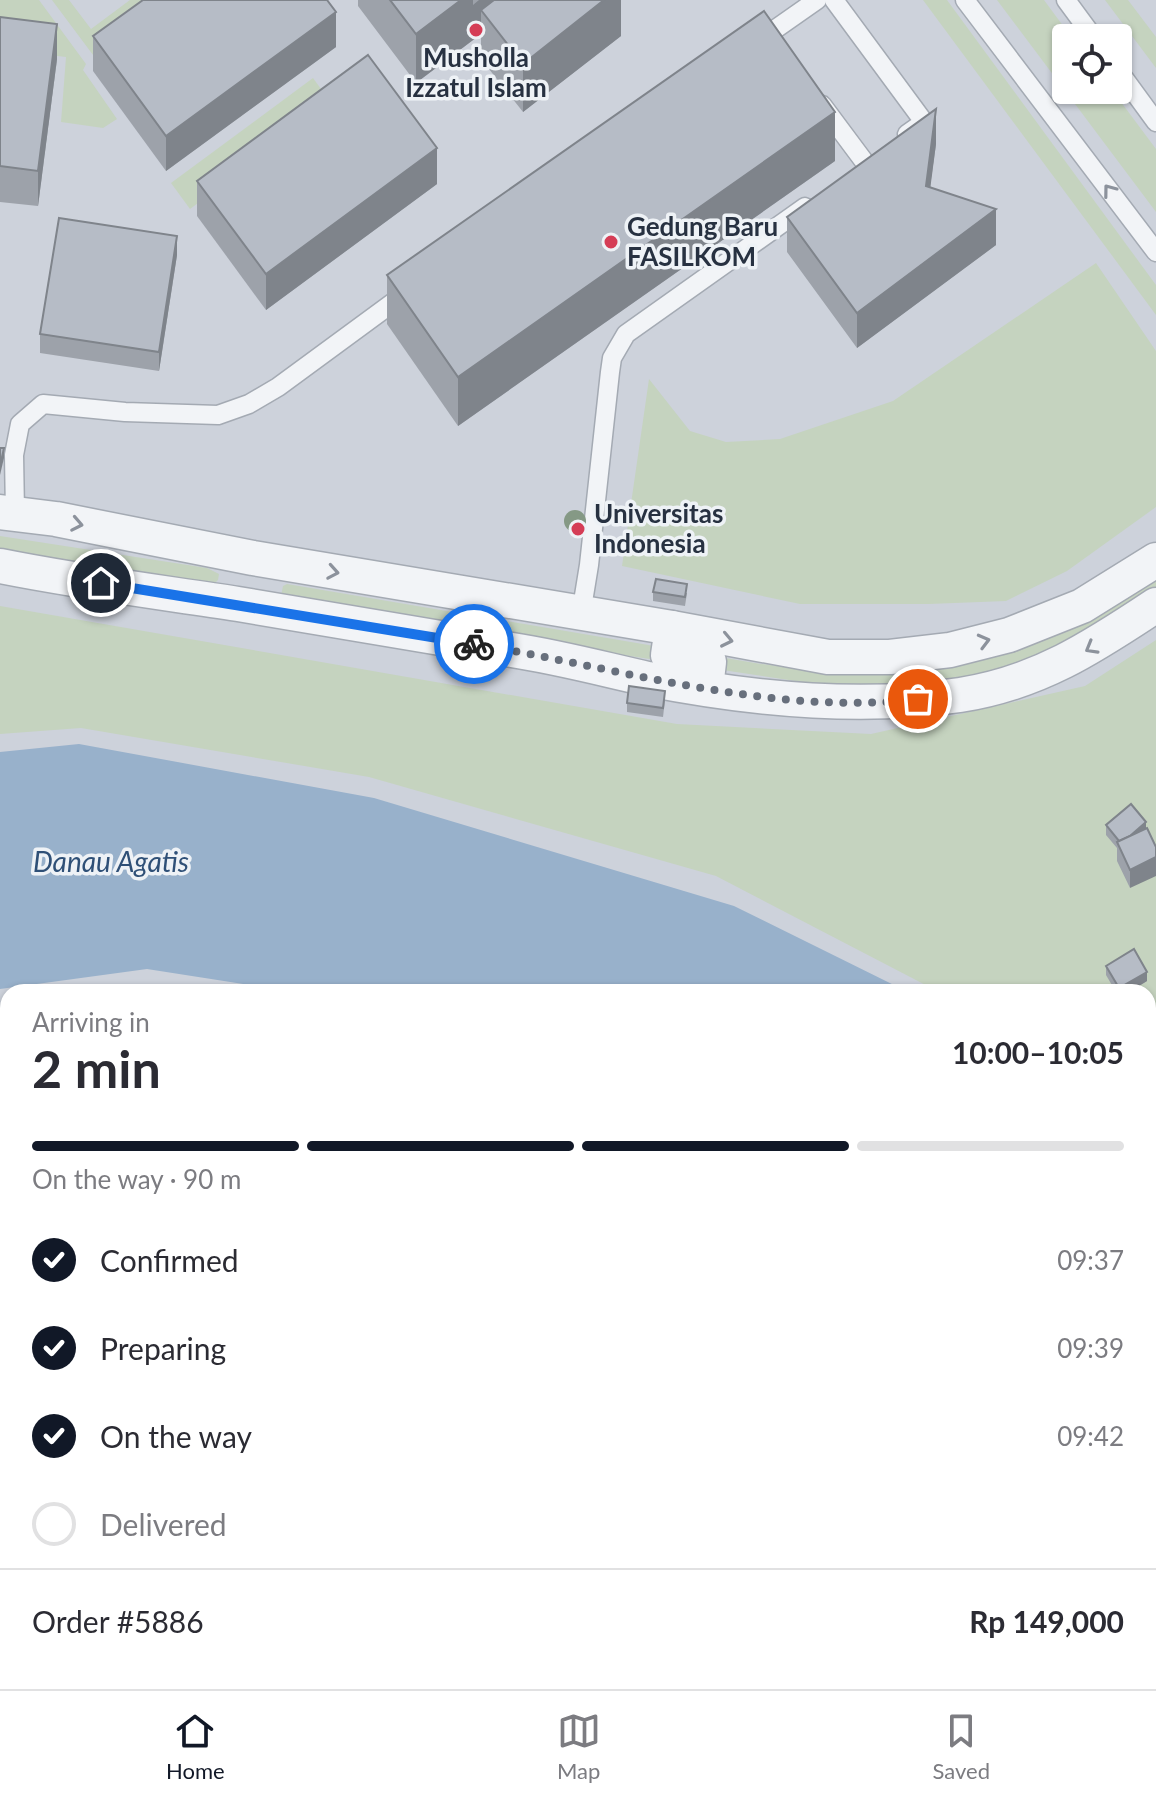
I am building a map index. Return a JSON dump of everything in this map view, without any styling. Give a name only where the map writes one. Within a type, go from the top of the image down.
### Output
[{"type":"street","points":[[8,512],[253,558],[828,657],[890,657],[950,650],[1009,635],[1082,606],[1156,560]]},
{"type":"street","points":[[242,605],[253,558]]},
{"type":"street","points":[[0,566],[522,651],[651,679],[821,701],[895,702],[963,694],[1010,683],[1068,661],[1156,605]]},
{"type":"street","points":[[672,628],[668,655],[709,662],[706,688]]},
{"type":"lane","points":[[813,93],[871,160],[924,122],[834,0]]},
{"type":"lane","points":[[965,0],[1156,252]]},
{"type":"lane","points":[[1066,0],[1084,24]]},
{"type":"lane","points":[[744,51],[773,40],[810,2]]},
{"type":"lane","points":[[1132,89],[1156,122]]},
{"type":"lane","points":[[581,614],[610,372],[619,343],[626,334],[815,199]]},
{"type":"lane","points":[[8,512],[20,424],[43,404],[125,412],[218,415],[249,404],[278,387],[418,285]]},
{"type":"shaded area","name":"Universitas Indonesia","points":[[0,0],[1156,0],[1156,984],[0,984]]},
{"type":"green space","points":[[0,0],[39,0],[86,64],[83,70],[117,119],[103,128],[61,122],[66,57],[0,49]]},
{"type":"green space","points":[[52,0],[69,0],[91,29],[130,0],[185,0],[99,63]]},
{"type":"green space","points":[[923,0],[947,0],[1156,285],[1156,315]]},
{"type":"green space","points":[[997,0],[1044,0],[1062,24],[1052,24],[1052,73]]},
{"type":"green space","points":[[1105,0],[1128,0],[1156,37],[1156,68],[1132,36],[1132,24],[1123,24]]},
{"type":"green space","points":[[313,78],[332,104],[190,209],[171,183]]},
{"type":"green space","points":[[1075,104],[1122,104],[1156,149],[1156,212]]},
{"type":"green space","points":[[1096,263],[1156,351],[1156,507],[1067,571],[1006,601],[800,604],[622,566],[649,379],[690,431],[726,442],[780,439],[893,401]]},
{"type":"green space","points":[[0,536],[207,568],[219,574],[218,580],[213,585],[0,554]]},
{"type":"green space","points":[[1156,576],[1156,593],[1124,614],[1006,671],[969,678],[849,689],[537,642],[281,596],[283,586],[287,584],[761,664],[844,674],[875,674],[968,659]]},
{"type":"green space","points":[[0,606],[677,724],[871,734],[1085,686],[1156,640],[1156,984],[924,984],[716,876],[369,777],[81,728],[0,734]]},
{"type":"water","name":"Danau Agatis","points":[[79,744],[374,798],[734,906],[892,984],[244,984],[147,969],[37,984],[0,984],[0,752]]},
{"type":"building","points":[[143,0],[327,0],[336,12],[166,136],[93,36]]},
{"type":"building","points":[[390,0],[461,0],[416,34]]},
{"type":"building","points":[[494,0],[604,0],[523,64],[481,10]]},
{"type":"building","name":"Gedung Baru FASILKOM","points":[[764,11],[835,112],[458,377],[387,275]]},
{"type":"building","points":[[0,17],[57,24],[38,171],[0,166]]},
{"type":"building","points":[[368,55],[437,148],[266,274],[197,181]]},
{"type":"building","points":[[936,109],[926,186],[996,209],[857,313],[787,217]]},
{"type":"building","points":[[59,218],[177,236],[159,352],[40,334]]},
{"type":"building","points":[[656,579],[687,584],[685,597],[653,592]]},
{"type":"building","points":[[629,686],[665,691],[663,708],[627,703]]},
{"type":"building","points":[[1131,804],[1146,822],[1119,841],[1106,825]]},
{"type":"building","points":[[1147,828],[1156,847],[1156,857],[1130,870],[1117,842]]},
{"type":"building","points":[[1134,949],[1147,972],[1126,984],[1117,984],[1106,966]]},
{"type":"way so far","points":[[474,644],[522,651],[651,679],[767,696],[821,701],[895,702],[918,699]]},
{"type":"place","name":"Musholla Izzatul Islam","points":[[476,30]]},
{"type":"place","name":"Gedung Baru FASILKOM","points":[[611,242]]},
{"type":"place","name":"Universitas Indonesia","points":[[578,529]]},
{"type":"route","points":[[101,583],[474,644]]}]
